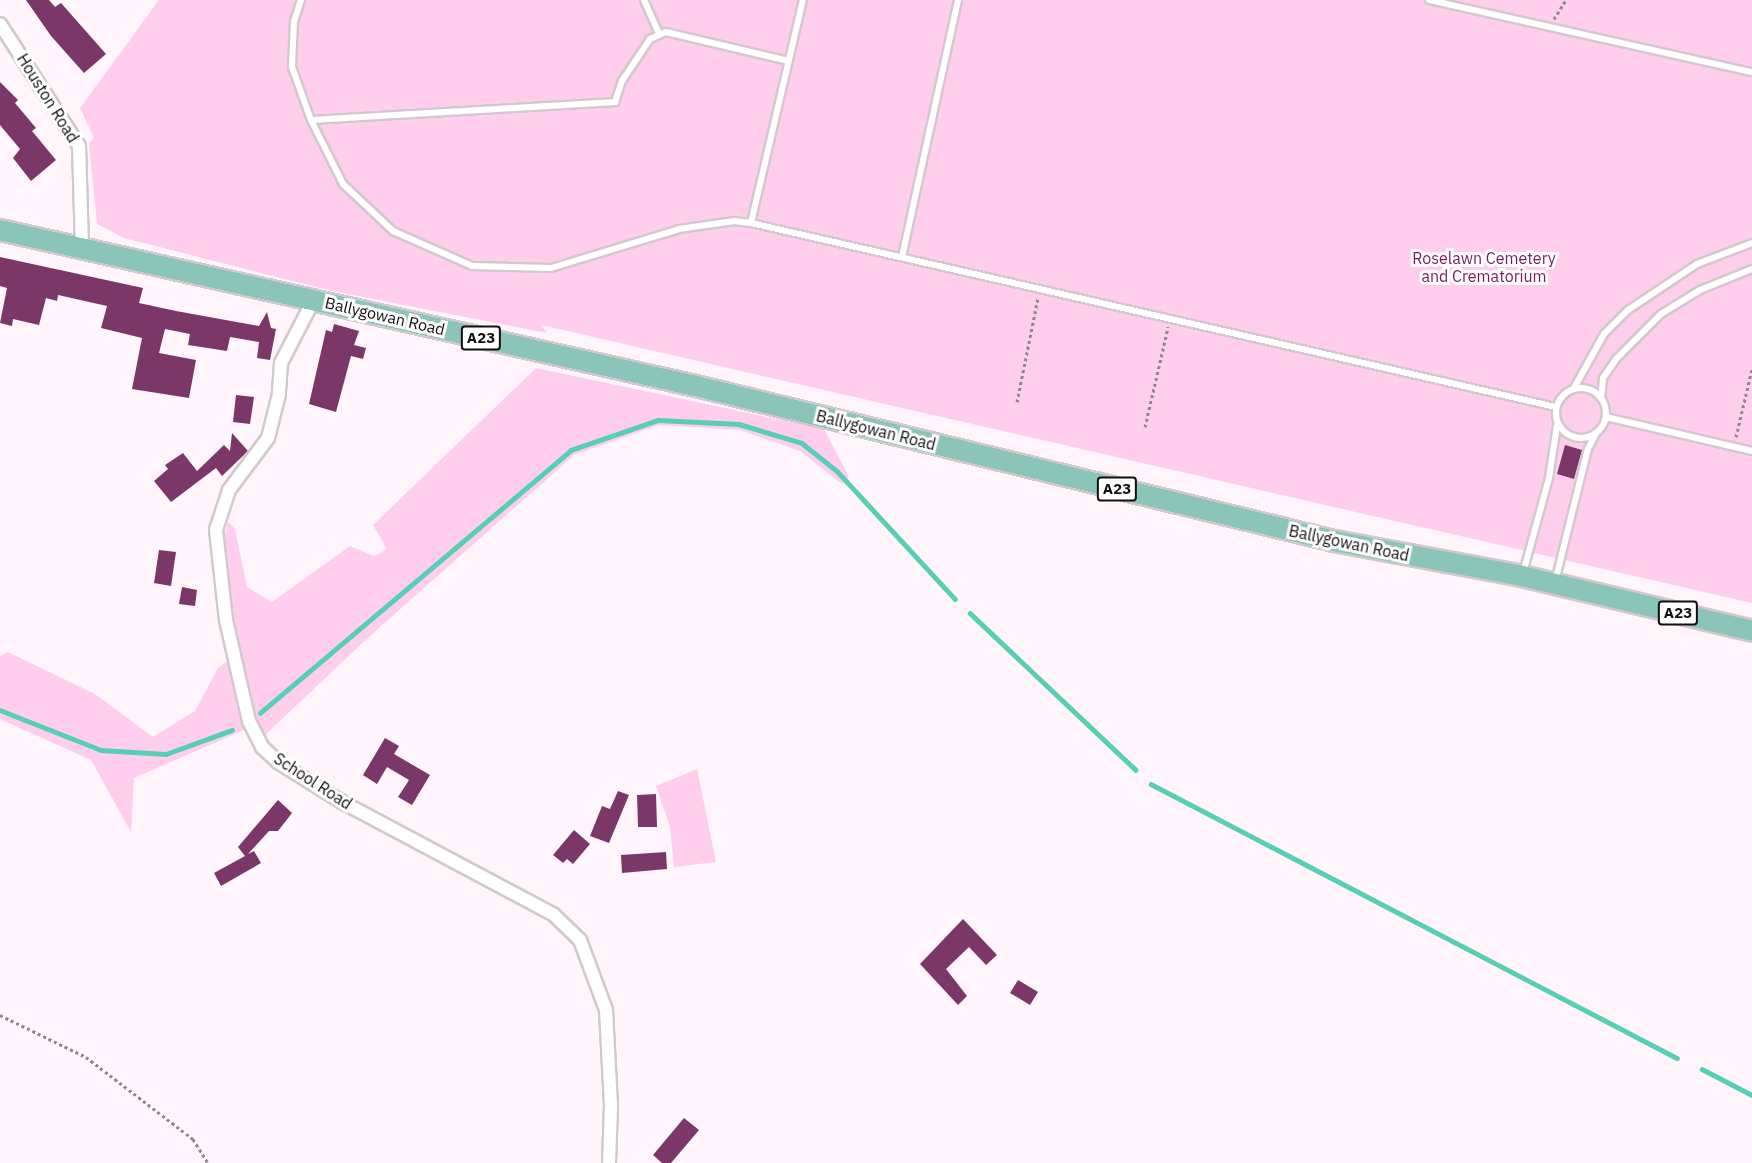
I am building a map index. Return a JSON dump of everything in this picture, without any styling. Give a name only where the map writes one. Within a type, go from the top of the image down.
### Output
[{"type":"main road","name":"Ballygowan Road","points":[[0,230],[700,387],[1334,542],[1522,576],[1752,631]]},
{"type":"street","name":"Houston Road","points":[[0,24],[79,146],[82,248]]},
{"type":"street","name":"School Road","points":[[314,299],[281,363],[277,405],[268,438],[230,490],[216,530],[226,620],[249,721],[262,747],[278,762],[342,802],[553,914],[580,940],[606,1010],[611,1106],[609,1163]]},
{"type":"lane","points":[[302,0],[294,21],[292,67],[311,120],[343,184],[393,231],[472,266],[551,268],[679,229],[734,221],[751,223],[1556,407]]},
{"type":"lane","points":[[644,0],[659,34]]},
{"type":"lane","points":[[751,223],[803,0]]},
{"type":"lane","points":[[902,257],[958,0]]},
{"type":"lane","points":[[1429,0],[1752,72]]},
{"type":"lane","points":[[311,120],[615,102],[622,81],[650,39],[659,34],[676,33],[789,61]]},
{"type":"lane","points":[[1574,388],[1605,334],[1628,310],[1696,264],[1752,243]]},
{"type":"lane","points":[[1554,584],[1588,449],[1606,417],[1601,398],[1604,378],[1617,358],[1661,314],[1700,290],[1752,269]]},
{"type":"lane","points":[[1522,576],[1549,478],[1556,407],[1564,393],[1574,388],[1585,388],[1601,398]]},
{"type":"lane","points":[[1606,417],[1752,451]]},
{"type":"lane","points":[[1556,422],[1570,437],[1581,439],[1596,433]]},
{"type":"path","points":[[1549,26],[1566,0]]},
{"type":"path","points":[[1017,402],[1040,288]]},
{"type":"path","points":[[1145,427],[1170,318]]},
{"type":"path","points":[[1733,447],[1752,369]]},
{"type":"path","points":[[0,1015],[86,1057],[193,1139],[208,1163]]},
{"type":"green space","name":"Roselawn Cemetery and Crematorium","points":[[159,0],[1752,0],[1752,603],[541,325],[547,333],[332,291],[124,238],[97,224],[89,143],[94,138],[80,108]]},
{"type":"green space","points":[[536,368],[824,429],[849,477],[842,484],[800,451],[740,430],[659,425],[574,455],[371,635],[265,735],[258,724],[134,778],[131,832],[91,760],[0,719],[0,656],[8,652],[95,694],[153,737],[195,711],[218,668],[239,653],[223,542],[228,522],[235,529],[247,587],[272,602],[350,546],[374,556],[387,549],[373,525]]},
{"type":"green space","points":[[697,769],[716,862],[674,867],[670,827],[656,786]]},
{"type":"building","points":[[26,0],[49,0],[55,7],[61,3],[106,54],[84,73],[51,36]]},
{"type":"building","points":[[0,82],[18,100],[15,103],[36,128],[32,131],[56,160],[31,181],[13,158],[20,149],[0,125]]},
{"type":"building","points":[[0,257],[143,288],[139,303],[176,311],[259,326],[267,312],[271,328],[276,329],[270,360],[257,358],[259,342],[230,337],[227,351],[188,345],[190,334],[165,329],[159,353],[196,360],[189,398],[132,389],[142,338],[101,328],[107,306],[58,295],[57,301],[46,298],[39,325],[13,319],[12,326],[0,323],[7,288],[0,286]]},
{"type":"building","points":[[334,324],[359,331],[354,345],[366,348],[363,359],[351,356],[336,412],[309,404],[326,330],[332,332]]},
{"type":"building","points":[[236,395],[254,397],[250,424],[233,422]]},
{"type":"building","points":[[232,433],[248,451],[222,476],[216,468],[171,502],[154,481],[168,469],[165,465],[183,453],[197,471],[224,445],[230,451]]},
{"type":"building","points":[[1565,445],[1582,450],[1574,479],[1557,474]]},
{"type":"building","points":[[159,550],[176,552],[171,586],[154,583]]},
{"type":"building","points":[[182,587],[197,590],[195,606],[179,604]]},
{"type":"building","points":[[385,738],[399,746],[394,754],[430,775],[412,805],[398,797],[409,780],[387,767],[377,784],[363,775]]},
{"type":"building","points":[[618,791],[629,795],[609,843],[590,836],[602,806],[610,809]]},
{"type":"building","points":[[656,794],[657,827],[638,827],[637,795]]},
{"type":"building","points":[[278,800],[292,813],[278,831],[269,831],[248,854],[254,851],[261,863],[221,886],[214,873],[245,856],[238,847]]},
{"type":"building","points":[[574,830],[590,844],[573,864],[567,859],[563,863],[553,855]]},
{"type":"building","points":[[666,852],[667,869],[622,873],[621,855]]},
{"type":"building","points":[[963,919],[997,955],[986,965],[969,947],[946,969],[967,996],[958,1005],[920,964]]},
{"type":"building","points":[[1018,980],[1038,992],[1030,1005],[1010,993]]},
{"type":"building","points":[[684,1118],[699,1130],[671,1163],[662,1163],[653,1155]]},
{"type":"waterway","points":[[260,713],[571,450],[658,420],[739,424],[802,443],[837,471],[955,599]]},
{"type":"waterway","points":[[970,613],[1136,770]]},
{"type":"waterway","points":[[0,710],[101,750],[166,754],[232,730]]},
{"type":"waterway","points":[[1151,784],[1677,1058]]},
{"type":"waterway","points":[[1702,1069],[1752,1095]]}]
